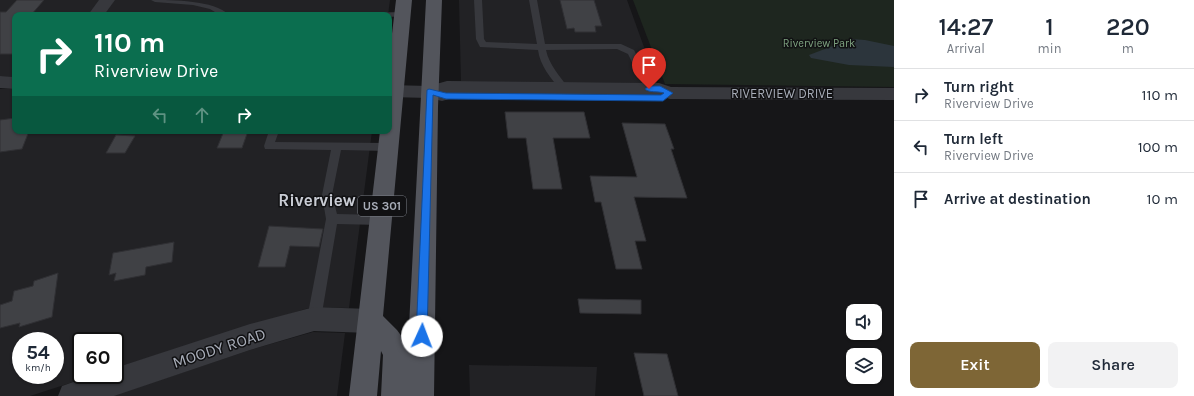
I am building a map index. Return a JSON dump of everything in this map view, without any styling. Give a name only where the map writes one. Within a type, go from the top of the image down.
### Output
[{"type":"main road","name":"US 301","points":[[420,396],[429,92],[434,0]]},
{"type":"main road","name":"US 301","points":[[392,84],[403,7]]},
{"type":"main road","name":"US 301","points":[[364,396],[389,134]]},
{"type":"main road","points":[[370,321],[388,339],[397,351],[394,396]]},
{"type":"street","points":[[98,12],[107,0]]},
{"type":"street","points":[[0,82],[12,83]]},
{"type":"street","name":"RIVERVIEW DRIVE","points":[[429,92],[447,87],[660,89],[670,93],[894,94]]},
{"type":"street","name":"RIVERVIEW DRIVE","points":[[392,91],[429,92],[446,96],[641,98],[663,98],[670,93]]},
{"type":"street","name":"MOODY ROAD","points":[[72,396],[250,337],[314,319],[370,321]]},
{"type":"lane","points":[[156,0],[209,6],[223,12]]},
{"type":"lane","points":[[478,0],[480,39],[482,45],[541,47],[618,46],[632,52],[649,89]]},
{"type":"lane","points":[[533,0],[543,56],[551,72],[564,89]]},
{"type":"lane","points":[[390,12],[403,7]]},
{"type":"lane","points":[[273,134],[270,146],[388,147]]},
{"type":"lane","points":[[314,319],[332,219],[327,195],[337,146]]},
{"type":"lane","points":[[332,219],[380,220]]},
{"type":"shaded area","points":[[0,0],[100,0],[91,12],[12,12],[12,77],[0,76]]},
{"type":"shaded area","points":[[114,0],[390,0],[388,12],[105,12]]},
{"type":"shaded area","points":[[459,0],[627,0],[657,83],[461,81]]},
{"type":"shaded area","points":[[851,39],[865,40],[894,46],[894,67],[849,65],[811,58],[809,55]]},
{"type":"shaded area","points":[[0,89],[12,89],[12,134],[372,134],[349,308],[312,307],[124,365],[124,332],[72,332],[72,382],[30,396],[0,396]]},
{"type":"shaded area","points":[[313,332],[345,333],[337,396],[112,396],[250,350]]},
{"type":"shaded area","points":[[469,365],[597,367],[595,396],[470,396]]},
{"type":"green space","name":"Riverview Park","points":[[633,0],[894,0],[894,87],[665,84]]},
{"type":"building","points":[[17,0],[44,0],[34,12],[12,12],[12,54],[0,54],[0,12],[6,12]]},
{"type":"building","points":[[560,0],[594,0],[602,26],[595,26],[596,32],[575,32],[574,28],[567,29]]},
{"type":"building","points":[[505,112],[584,112],[590,138],[553,138],[562,189],[533,189],[526,138],[508,138]]},
{"type":"building","points":[[12,118],[12,134],[28,134],[22,149],[0,152],[0,120]]},
{"type":"building","points":[[622,123],[665,124],[674,149],[671,149],[687,198],[634,197],[646,241],[635,241],[642,269],[616,269],[601,202],[595,202],[590,176],[637,177]]},
{"type":"building","points":[[223,134],[247,134],[242,148],[217,148]]},
{"type":"building","points":[[116,135],[135,136],[125,153],[106,153]]},
{"type":"building","points":[[269,226],[323,229],[319,247],[290,246],[285,267],[258,267]]},
{"type":"building","points":[[174,242],[172,262],[146,267],[145,275],[114,281],[116,273],[109,275],[113,253]]},
{"type":"building","points":[[58,273],[52,317],[19,327],[20,323],[0,328],[0,305],[12,301],[14,291],[33,286],[34,281]]},
{"type":"building","points":[[578,299],[641,300],[641,314],[580,313]]},
{"type":"building","points":[[634,353],[667,354],[678,396],[644,396]]},
{"type":"district","name":"Riverview","points":[[317,200]]},
{"type":"route","points":[[422,336],[429,92],[446,96],[619,98],[663,98],[670,93],[660,89],[649,89]]}]
